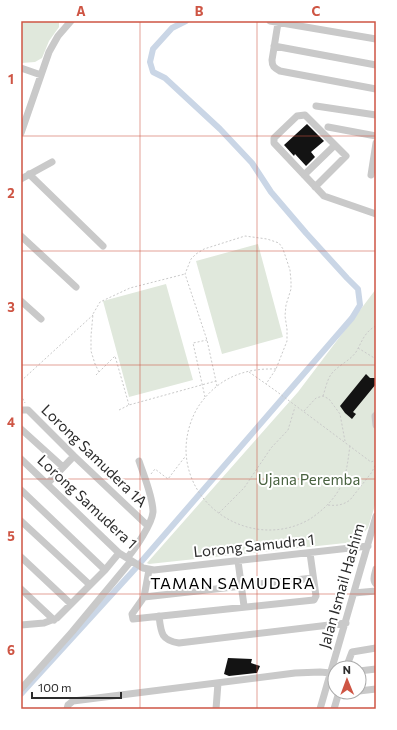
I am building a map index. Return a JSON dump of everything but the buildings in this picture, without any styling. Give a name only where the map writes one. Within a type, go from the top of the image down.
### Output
[{"type":"street","points":[[270,21],[376,39]]},
{"type":"street","points":[[21,133],[53,43],[69,22]]},
{"type":"street","points":[[278,23],[272,65],[275,69],[376,89]]},
{"type":"street","points":[[274,46],[376,65]]},
{"type":"street","points":[[21,68],[41,75]]},
{"type":"street","points":[[316,106],[376,116]]},
{"type":"street","points":[[315,186],[346,156],[305,115],[297,116],[274,138],[274,143],[324,196],[376,214]]},
{"type":"street","points":[[328,127],[376,136]]},
{"type":"street","points":[[371,175],[376,143]]},
{"type":"street","points":[[304,175],[334,145]]},
{"type":"street","points":[[21,179],[52,162]]},
{"type":"street","points":[[29,174],[103,246]]},
{"type":"street","points":[[21,236],[76,288]]},
{"type":"street","points":[[21,300],[41,319]]},
{"type":"street","name":"Lorong Samudera 1A","points":[[22,409],[28,410],[148,526]]},
{"type":"street","points":[[376,415],[376,425]]},
{"type":"street","points":[[21,429],[63,467]]},
{"type":"street","points":[[47,484],[74,456]]},
{"type":"street","name":"Lorong Samudera 1","points":[[21,459],[119,553],[146,569]]},
{"type":"street","points":[[21,689],[72,632],[131,561],[134,549],[152,519],[153,512],[146,481],[139,461]]},
{"type":"street","points":[[21,490],[105,570]]},
{"type":"street","name":"Jalan Ismail Hashim","points":[[335,660],[376,516]]},
{"type":"street","points":[[21,521],[90,586]]},
{"type":"street","name":"Lorong Samudra 1","points":[[146,569],[238,561],[368,546]]},
{"type":"street","points":[[21,625],[54,620],[90,586],[119,553]]},
{"type":"street","points":[[146,569],[144,597],[132,614],[132,618],[135,619],[244,606],[314,600],[316,596],[310,553]]},
{"type":"street","points":[[21,557],[71,604]]},
{"type":"street","points":[[238,561],[244,606]]},
{"type":"street","points":[[376,569],[374,577],[376,584]]},
{"type":"street","points":[[144,597],[313,578]]},
{"type":"street","points":[[21,588],[54,620]]},
{"type":"street","points":[[354,593],[376,591]]},
{"type":"street","points":[[159,616],[161,633],[164,637],[173,642],[179,643],[346,623]]},
{"type":"street","points":[[349,660],[352,652],[376,648]]},
{"type":"street","points":[[67,709],[68,705],[73,702],[295,673],[327,673]]},
{"type":"street","points":[[216,709],[218,683]]},
{"type":"street","name":"Jalan Ismail Hashim","points":[[320,709],[327,686]]},
{"type":"path","points":[[217,386],[207,340],[185,274],[191,259],[196,254],[204,249],[244,236],[268,239],[279,243],[283,249],[292,281],[286,311],[287,341],[276,369],[266,384]]},
{"type":"path","points":[[21,381],[93,314],[100,302],[130,288],[185,274]]},
{"type":"path","points":[[93,314],[91,352],[99,372]]},
{"type":"path","points":[[323,396],[330,376],[348,361],[356,352],[370,329],[376,326]]},
{"type":"path","points":[[205,397],[193,343],[207,340]]},
{"type":"path","points":[[358,348],[376,359]]},
{"type":"path","points":[[96,375],[115,356],[129,405]]},
{"type":"path","points":[[276,369],[248,371],[232,377],[217,386],[205,397],[192,419],[187,438],[186,457],[190,474],[197,489],[208,504],[231,521],[245,527],[260,530],[289,528],[316,515],[327,505],[340,487],[348,467],[350,445]]},
{"type":"path","points":[[248,371],[371,462],[376,460]]},
{"type":"path","points":[[118,410],[129,405],[216,381]]},
{"type":"path","points":[[21,395],[26,404],[22,409]]},
{"type":"path","points":[[304,411],[316,398],[323,396],[329,399],[340,414],[345,442]]},
{"type":"path","points":[[219,513],[244,488],[270,448],[288,430],[296,406]]},
{"type":"path","points":[[146,481],[155,469],[168,479],[186,457]]},
{"type":"path","points":[[327,505],[337,506],[350,500],[372,472],[376,463]]},
{"type":"green space","points":[[21,21],[59,21],[59,27],[49,41],[42,58],[35,62],[21,63]]},
{"type":"green space","points":[[258,244],[283,337],[222,354],[196,261]]},
{"type":"green space","points":[[166,284],[193,380],[129,397],[103,301]]},
{"type":"green space","name":"Ujana Peremba","points":[[376,289],[376,502],[368,528],[355,542],[147,563],[298,392]]},
{"type":"waterway","points":[[21,694],[134,570],[352,318],[360,305],[358,289],[306,233],[271,192],[252,163],[220,129],[165,78],[153,72],[150,62],[153,49],[172,28],[186,21]]},
{"type":"district","name":"TAMAN SAMUDERA","points":[[233,583]]}]
